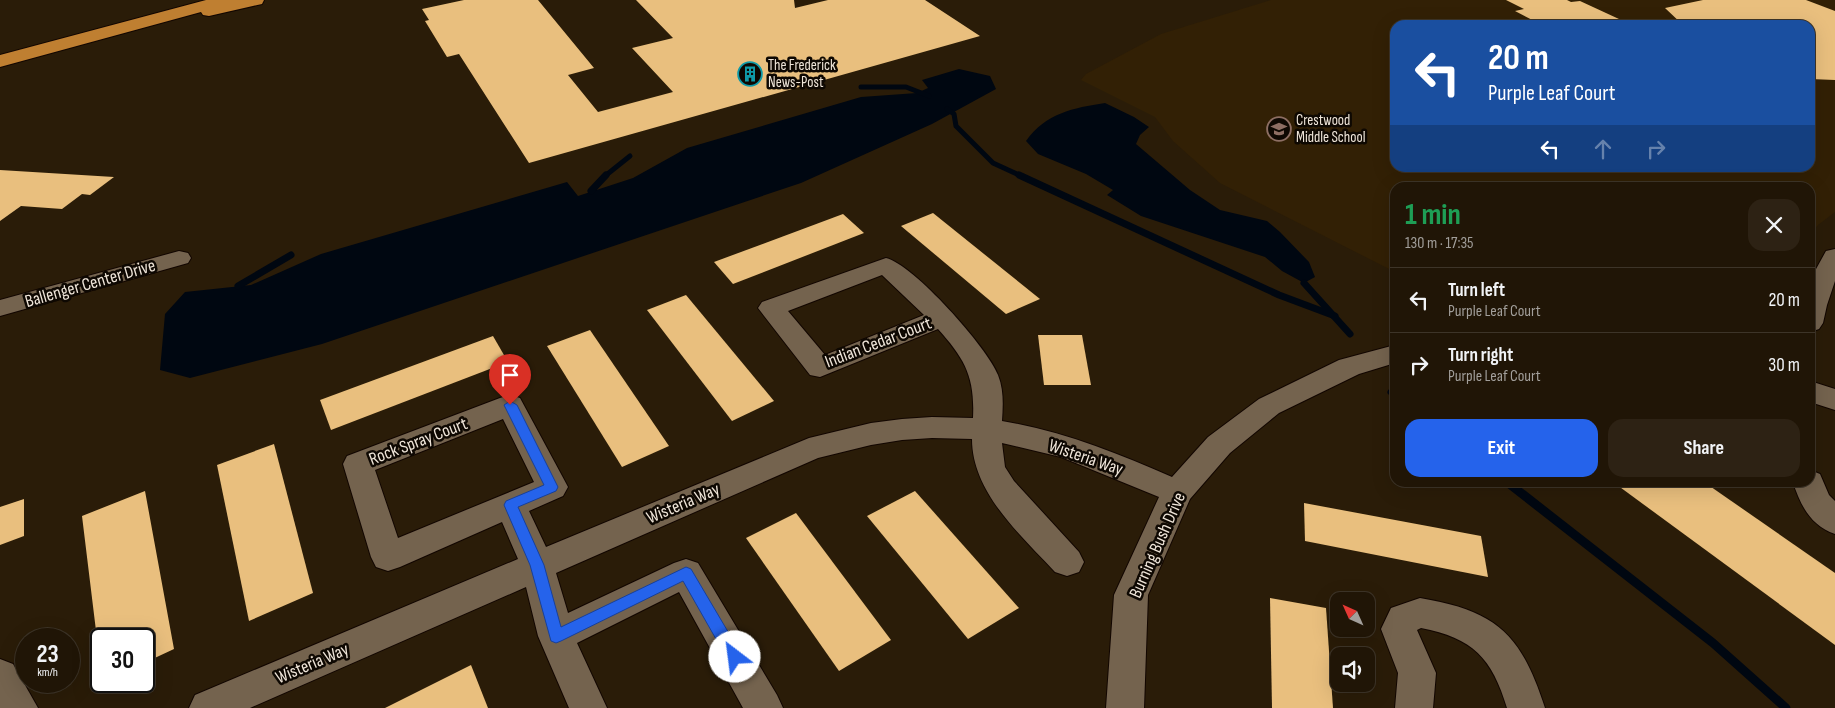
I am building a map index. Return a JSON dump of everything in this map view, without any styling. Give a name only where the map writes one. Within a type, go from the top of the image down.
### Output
[{"type":"highway","points":[[0,62],[225,0]]},
{"type":"highway","points":[[47,49],[256,0]]},
{"type":"street","points":[[1815,300],[1822,280],[1835,256]]},
{"type":"street","name":"Ballenger Center Drive","points":[[0,308],[180,258]]},
{"type":"street","name":"Indian Cedar Court","points":[[941,318],[820,368],[771,308],[886,265],[941,318],[980,366],[987,391],[986,430],[990,467],[1002,489],[1067,562]]},
{"type":"street","name":"Burning Bush Drive","points":[[1125,708],[1131,595],[1178,492],[1219,444],[1269,406],[1349,367],[1390,355]]},
{"type":"street","points":[[1815,393],[1835,400]]},
{"type":"street","name":"Rock Spray Court","points":[[510,405],[552,487],[510,505],[388,557],[358,464],[510,405]]},
{"type":"street","name":"Wisteria Way","points":[[208,708],[537,565],[809,449],[836,440],[902,428],[953,426],[986,430],[1055,444],[1178,492]]},
{"type":"street","points":[[1810,487],[1815,502],[1835,521]]},
{"type":"street","points":[[510,505],[537,565],[556,636],[588,708]]},
{"type":"street","points":[[556,636],[686,573],[764,707],[762,708]]},
{"type":"street","points":[[1414,708],[1417,673],[1399,629],[1404,618],[1420,613],[1448,618],[1473,629],[1490,641],[1504,656],[1517,679],[1526,708]]},
{"type":"street","points":[[0,676],[19,708]]},
{"type":"shaded area","name":"Crestwood Middle School","points":[[1271,0],[1835,0],[1835,212],[1815,229],[1815,182],[1390,182],[1390,269],[1220,183],[1173,141],[1155,117],[1081,80],[1086,74],[1161,34]]},
{"type":"shaded area","points":[[959,69],[990,76],[996,89],[932,124],[801,183],[322,344],[190,378],[160,370],[165,314],[185,292],[251,285],[321,254],[567,182],[578,196],[633,178],[687,148],[861,97],[917,93],[928,88],[922,80]]},
{"type":"shaded area","points":[[1105,103],[1134,117],[1149,127],[1140,135],[1136,144],[1190,190],[1220,210],[1267,221],[1309,262],[1315,277],[1304,283],[1282,271],[1265,257],[1141,216],[1107,195],[1113,190],[1086,174],[1038,154],[1026,141],[1042,124],[1061,113]]},
{"type":"building","name":"The Frederick News-Post","points":[[464,0],[538,0],[594,68],[568,75],[598,112],[673,92],[632,48],[673,38],[636,0],[794,0],[795,8],[828,0],[925,0],[980,36],[529,163],[459,54],[447,57],[425,21],[429,20],[422,9]]},
{"type":"building","points":[[1506,0],[1580,1],[1621,20],[1532,20],[1515,11],[1524,9]]},
{"type":"building","points":[[1703,0],[1806,0],[1835,11],[1835,80],[1815,79],[1815,20],[1678,20],[1665,8]]},
{"type":"building","points":[[0,170],[114,177],[90,195],[82,194],[62,209],[21,206],[0,221]]},
{"type":"building","points":[[933,213],[1040,299],[1006,314],[901,226]]},
{"type":"building","points":[[843,214],[864,233],[733,284],[714,262]]},
{"type":"building","points":[[686,295],[774,401],[732,421],[647,310]]},
{"type":"building","points":[[590,330],[669,446],[622,467],[547,346]]},
{"type":"building","points":[[1038,335],[1082,335],[1091,385],[1044,385]]},
{"type":"building","points":[[493,336],[508,362],[331,430],[320,400]]},
{"type":"building","points":[[274,444],[313,593],[249,621],[217,465]]},
{"type":"building","points":[[1620,487],[1711,487],[1835,573],[1835,645]]},
{"type":"building","points":[[145,491],[174,649],[155,658],[155,628],[96,628],[82,516]]},
{"type":"building","points":[[915,491],[1019,608],[968,639],[867,516]]},
{"type":"building","points":[[24,499],[24,536],[0,545],[0,507]]},
{"type":"building","points":[[1304,503],[1481,536],[1488,577],[1305,541]]},
{"type":"building","points":[[796,513],[891,640],[839,671],[746,538]]},
{"type":"building","points":[[1270,598],[1326,608],[1330,692],[1332,692],[1333,708],[1272,708]]},
{"type":"building","points":[[471,665],[488,708],[385,708]]},
{"type":"waterway","points":[[861,87],[906,87],[929,96]]},
{"type":"waterway","points":[[947,109],[954,114],[956,126],[993,163],[1021,176]]},
{"type":"waterway","points":[[605,176],[630,156]]},
{"type":"waterway","points":[[1019,175],[1279,295],[1333,315]]},
{"type":"waterway","points":[[591,191],[605,176]]},
{"type":"waterway","points":[[238,286],[291,255]]},
{"type":"waterway","points":[[1304,283],[1333,315]]},
{"type":"waterway","points":[[1333,315],[1350,334]]},
{"type":"waterway","points":[[1513,487],[1713,643],[1786,708]]},
{"type":"place","name":"The Frederick News-Post","points":[[750,74]]},
{"type":"place","name":"Crestwood Middle School","points":[[1279,129]]},
{"type":"route","points":[[510,405],[552,487],[510,505],[537,565],[556,636],[686,573],[735,657]]}]
